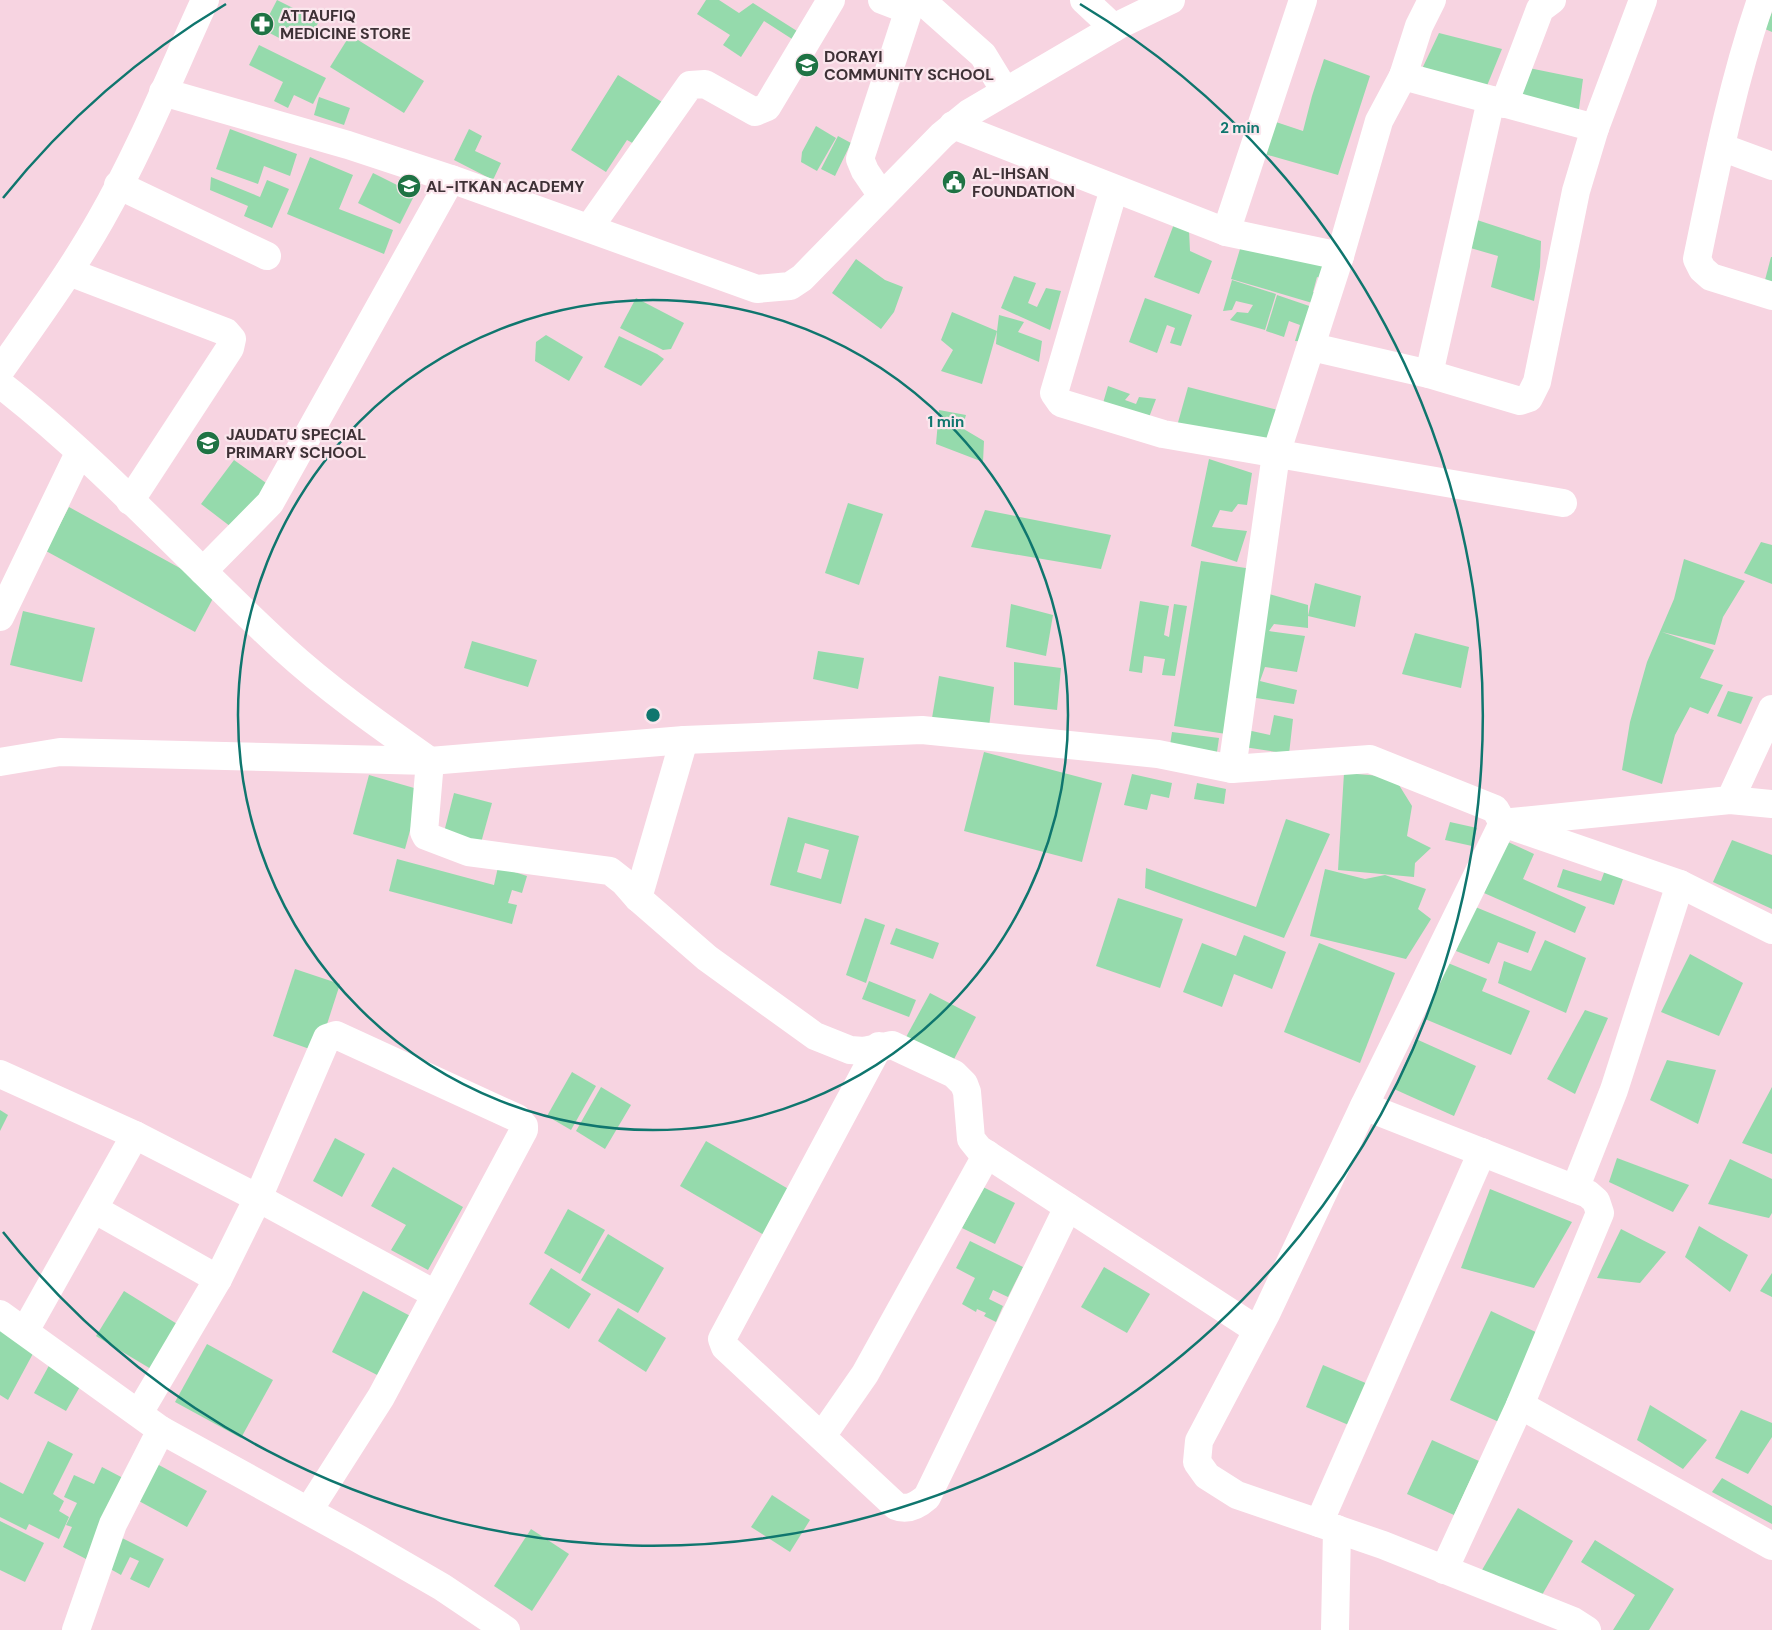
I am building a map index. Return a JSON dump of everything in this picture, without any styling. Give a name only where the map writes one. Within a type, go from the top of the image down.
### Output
[{"type":"street","points":[[0,371],[70,272],[118,185],[163,92],[204,0]]},
{"type":"street","points":[[589,228],[690,85],[705,84],[755,112],[761,111],[767,107],[831,0]]},
{"type":"street","points":[[882,0],[914,4],[983,55],[1006,91]]},
{"type":"street","points":[[1084,0],[1114,28]]},
{"type":"street","points":[[163,92],[348,145],[451,179],[756,289],[790,286],[802,278],[954,125],[1006,91],[1114,28],[1171,0]]},
{"type":"street","points":[[1226,232],[1303,0]]},
{"type":"street","points":[[1232,769],[1276,454],[1312,347],[1379,121],[1403,76],[1419,26],[1432,0]]},
{"type":"street","points":[[1429,374],[1498,102],[1540,10],[1552,0]]},
{"type":"street","points":[[1312,347],[1429,374],[1520,401],[1529,398],[1537,382],[1576,191],[1595,128],[1643,0]]},
{"type":"street","points":[[1755,2],[1761,35],[1721,148],[1697,259],[1702,269],[1711,277],[1772,296]]},
{"type":"street","points":[[882,196],[864,171],[860,159],[914,4]]},
{"type":"street","points":[[1403,76],[1595,128]]},
{"type":"street","points":[[954,125],[1226,232],[1340,256]]},
{"type":"street","points":[[1721,148],[1772,166]]},
{"type":"street","points":[[203,571],[270,503],[451,179]]},
{"type":"street","points":[[118,185],[267,256]]},
{"type":"street","points":[[1114,188],[1054,394],[1061,403],[1070,408],[1163,434],[1563,503]]},
{"type":"street","points":[[70,272],[226,332],[232,339],[230,348],[130,501]]},
{"type":"street","points":[[0,384],[79,453],[283,648],[351,705],[430,761]]},
{"type":"street","points":[[4,600],[79,453]]},
{"type":"street","points":[[1730,800],[1772,709]]},
{"type":"street","points":[[0,762],[60,752],[430,761],[684,740],[922,730],[1158,754],[1232,769],[1370,759],[1495,809],[1503,823],[1680,884],[1772,930]]},
{"type":"street","points":[[638,898],[684,740]]},
{"type":"street","points":[[430,761],[424,832],[426,836],[468,852],[610,871],[624,882],[638,898],[708,958],[814,1036],[850,1050],[864,1051],[879,1046],[892,1045],[954,1074],[964,1084],[967,1092],[971,1139],[974,1144],[1258,1330]]},
{"type":"street","points":[[1503,823],[1730,800],[1772,804]]},
{"type":"street","points":[[1503,823],[1364,1106],[1258,1330],[1199,1441],[1197,1462],[1207,1476],[1237,1495],[1328,1526],[1444,1570],[1573,1621],[1587,1630]]},
{"type":"street","points":[[1575,1189],[1614,1090],[1680,884]]},
{"type":"street","points":[[139,1413],[218,1279],[258,1198],[327,1038],[336,1035],[516,1118],[524,1126],[524,1130],[434,1294],[381,1397],[309,1510]]},
{"type":"street","points":[[879,1046],[722,1340],[724,1348],[896,1506],[902,1509],[916,1506],[922,1502],[931,1488],[1068,1207]]},
{"type":"street","points":[[0,1074],[135,1135],[258,1198],[434,1294]]},
{"type":"street","points":[[1364,1106],[1588,1194],[1596,1201],[1600,1213],[1520,1405],[1444,1570]]},
{"type":"street","points":[[25,1331],[135,1135]]},
{"type":"street","points":[[1336,1630],[1328,1526],[1482,1152]]},
{"type":"street","points":[[822,1436],[865,1374],[987,1154]]},
{"type":"street","points":[[94,1209],[218,1279]]},
{"type":"street","points":[[0,1314],[161,1430],[309,1510],[442,1587],[506,1630]]},
{"type":"street","points":[[1520,1405],[1772,1546]]},
{"type":"street","points":[[76,1630],[113,1524],[161,1430]]},
{"type":"building","points":[[277,0],[319,21],[310,39],[287,27],[281,39],[262,29]]},
{"type":"building","points":[[706,0],[719,0],[739,13],[753,3],[797,31],[792,39],[764,21],[741,57],[723,45],[730,35],[697,14]]},
{"type":"building","points":[[1772,12],[1772,32],[1765,29]]},
{"type":"building","points":[[1439,33],[1502,49],[1482,98],[1421,71]]},
{"type":"building","points":[[350,35],[424,81],[404,113],[330,67]]},
{"type":"building","points":[[259,45],[326,78],[313,104],[294,95],[288,108],[274,101],[283,82],[249,65]]},
{"type":"building","points":[[1324,59],[1370,76],[1338,175],[1261,153],[1264,118],[1303,131]]},
{"type":"building","points":[[1519,66],[1583,79],[1578,116],[1507,98]]},
{"type":"building","points":[[618,75],[662,102],[636,145],[627,140],[606,172],[571,150]]},
{"type":"building","points":[[319,97],[350,108],[344,125],[314,115]]},
{"type":"building","points":[[816,126],[836,138],[817,171],[801,162],[802,152]]},
{"type":"building","points":[[230,129],[297,154],[290,176],[264,166],[258,184],[216,169]]},
{"type":"building","points":[[469,129],[482,136],[475,151],[501,163],[493,180],[454,160]]},
{"type":"building","points":[[838,136],[851,143],[835,176],[821,169]]},
{"type":"building","points":[[310,157],[353,175],[339,209],[393,230],[384,254],[287,214]]},
{"type":"building","points":[[373,173],[415,194],[400,224],[358,203]]},
{"type":"building","points":[[211,177],[260,197],[267,180],[289,189],[272,228],[244,216],[248,206],[210,190]]},
{"type":"building","points":[[1477,220],[1541,241],[1540,267],[1534,301],[1491,287],[1498,256],[1467,247]]},
{"type":"building","points":[[1174,224],[1189,230],[1190,251],[1212,261],[1199,294],[1154,277]]},
{"type":"building","points":[[1243,239],[1333,266],[1329,281],[1317,277],[1313,292],[1322,294],[1319,305],[1231,279]]},
{"type":"building","points":[[1772,257],[1772,282],[1765,280]]},
{"type":"building","points":[[856,259],[885,280],[903,287],[894,312],[881,329],[832,293]]},
{"type":"building","points":[[1014,276],[1036,283],[1028,303],[1037,307],[1046,288],[1061,291],[1050,330],[1001,308]]},
{"type":"building","points":[[1232,280],[1276,294],[1265,330],[1230,320],[1237,312],[1248,313],[1253,305],[1236,301],[1232,310],[1223,311]]},
{"type":"building","points":[[1277,295],[1321,310],[1311,342],[1295,341],[1300,325],[1289,321],[1284,337],[1266,331]]},
{"type":"building","points":[[636,298],[684,323],[671,349],[663,350],[620,328]]},
{"type":"building","points":[[1145,298],[1192,315],[1181,346],[1170,343],[1175,328],[1167,325],[1157,353],[1129,342]]},
{"type":"building","points":[[952,312],[997,331],[982,384],[941,371],[953,350],[941,340]]},
{"type":"building","points":[[999,315],[1024,322],[1018,332],[1042,341],[1039,362],[996,344]]},
{"type":"building","points":[[546,335],[583,357],[569,381],[535,361],[536,342]]},
{"type":"building","points":[[619,336],[664,359],[641,386],[604,367]]},
{"type":"building","points":[[1108,386],[1130,394],[1125,400],[1136,404],[1139,397],[1156,399],[1148,420],[1101,410]]},
{"type":"building","points":[[1188,387],[1278,410],[1263,452],[1177,426]]},
{"type":"building","points":[[939,410],[966,415],[962,428],[984,441],[983,462],[936,444]]},
{"type":"building","points":[[1209,459],[1252,473],[1247,505],[1238,504],[1232,512],[1220,510],[1212,527],[1247,531],[1237,562],[1191,546]]},
{"type":"building","points":[[234,460],[273,488],[239,533],[201,504]]},
{"type":"building","points":[[848,503],[883,514],[859,585],[825,573]]},
{"type":"building","points":[[69,507],[218,589],[195,632],[46,551]]},
{"type":"building","points":[[985,510],[1111,535],[1101,569],[971,547]]},
{"type":"building","points":[[1761,542],[1772,545],[1772,584],[1744,573]]},
{"type":"building","points":[[1684,559],[1745,581],[1723,617],[1715,645],[1662,632],[1714,650],[1700,678],[1723,685],[1708,714],[1690,707],[1675,735],[1662,784],[1622,770],[1630,722],[1647,662],[1674,599]]},
{"type":"building","points":[[1201,561],[1252,569],[1226,734],[1174,726]]},
{"type":"building","points":[[1315,583],[1361,596],[1355,627],[1308,616]]},
{"type":"building","points":[[1262,592],[1308,605],[1308,628],[1274,624],[1269,631],[1305,636],[1297,672],[1265,667],[1260,681],[1297,690],[1294,704],[1250,697]]},
{"type":"building","points":[[1140,601],[1169,606],[1164,635],[1169,637],[1174,604],[1187,606],[1175,676],[1162,675],[1165,659],[1144,656],[1142,673],[1129,671]]},
{"type":"building","points":[[1011,604],[1053,615],[1046,656],[1006,647]]},
{"type":"building","points":[[23,611],[95,628],[82,682],[10,665]]},
{"type":"building","points":[[1415,633],[1469,647],[1461,688],[1402,674]]},
{"type":"building","points":[[472,641],[537,660],[528,687],[464,668]]},
{"type":"building","points":[[818,651],[864,658],[858,689],[813,679]]},
{"type":"building","points":[[1014,662],[1061,668],[1057,710],[1014,705]]},
{"type":"building","points":[[939,676],[994,687],[989,727],[932,718]]},
{"type":"building","points":[[1728,691],[1753,697],[1741,724],[1717,716]]},
{"type":"building","points":[[1274,715],[1293,719],[1289,754],[1244,747],[1238,728],[1270,735]]},
{"type":"building","points":[[1172,732],[1219,738],[1216,759],[1169,752]]},
{"type":"building","points":[[984,752],[1102,783],[1082,862],[964,831]]},
{"type":"building","points":[[1344,773],[1394,777],[1412,806],[1407,836],[1431,848],[1415,863],[1414,877],[1338,870]]},
{"type":"building","points":[[1132,774],[1172,783],[1169,798],[1151,794],[1147,810],[1124,805]]},
{"type":"building","points":[[369,775],[421,790],[405,849],[353,834]]},
{"type":"building","points":[[1197,783],[1226,789],[1224,804],[1194,799]]},
{"type":"building","points":[[454,793],[492,803],[479,850],[442,840]]},
{"type":"building","points":[[788,817],[859,836],[841,904],[770,885]],"holes":[[[805,843],[829,850],[821,879],[797,872]]]},
{"type":"building","points":[[1286,819],[1330,834],[1284,938],[1145,888],[1146,868],[1256,907]]},
{"type":"building","points":[[1450,822],[1477,828],[1472,846],[1445,840]]},
{"type":"building","points":[[1732,840],[1772,855],[1772,909],[1713,882]]},
{"type":"building","points":[[1506,841],[1534,854],[1523,879],[1586,907],[1575,933],[1484,893]]},
{"type":"building","points":[[397,859],[494,885],[498,867],[527,876],[522,893],[512,890],[508,903],[517,905],[512,924],[389,891]]},
{"type":"building","points":[[1325,869],[1365,879],[1385,875],[1426,889],[1418,909],[1431,919],[1406,959],[1310,936]]},
{"type":"building","points":[[1563,869],[1601,881],[1605,870],[1624,876],[1614,905],[1557,887]]},
{"type":"building","points":[[1118,898],[1183,919],[1160,988],[1096,966]]},
{"type":"building","points":[[1473,906],[1536,932],[1528,953],[1498,942],[1489,964],[1456,951]]},
{"type":"building","points":[[865,918],[885,925],[866,983],[846,975]]},
{"type":"building","points":[[896,928],[939,943],[933,959],[890,944]]},
{"type":"building","points":[[1244,935],[1286,952],[1272,989],[1234,974],[1222,1007],[1183,992],[1202,943],[1236,956]]},
{"type":"building","points":[[1545,940],[1586,958],[1566,1013],[1498,983],[1504,961],[1531,971]]},
{"type":"building","points":[[1319,943],[1395,973],[1360,1063],[1284,1032]]},
{"type":"building","points":[[1690,954],[1743,983],[1719,1036],[1661,1012]]},
{"type":"building","points":[[1448,963],[1487,979],[1482,991],[1530,1011],[1511,1055],[1425,1019]]},
{"type":"building","points":[[295,969],[340,984],[318,1052],[273,1036]]},
{"type":"building","points":[[869,981],[916,1000],[909,1017],[862,999]]},
{"type":"building","points":[[930,993],[976,1017],[952,1063],[905,1039]]},
{"type":"building","points":[[1585,1010],[1608,1018],[1575,1094],[1547,1079]]},
{"type":"building","points":[[1416,1039],[1476,1066],[1454,1116],[1394,1089]]},
{"type":"building","points":[[1667,1060],[1716,1070],[1698,1124],[1650,1100]]},
{"type":"building","points":[[572,1072],[596,1086],[571,1130],[547,1116]]},
{"type":"building","points":[[601,1087],[631,1105],[605,1149],[576,1131]]},
{"type":"building","points":[[1772,1087],[1772,1154],[1742,1143]]},
{"type":"building","points":[[0,1110],[8,1115],[0,1131]]},
{"type":"building","points":[[335,1138],[365,1154],[342,1197],[313,1181]]},
{"type":"building","points":[[706,1141],[797,1194],[771,1239],[680,1186]]},
{"type":"building","points":[[1617,1158],[1689,1185],[1673,1212],[1609,1182]]},
{"type":"building","points":[[1730,1159],[1772,1179],[1772,1213],[1769,1218],[1708,1204]]},
{"type":"building","points":[[393,1167],[463,1207],[428,1270],[391,1250],[406,1225],[371,1206]]},
{"type":"building","points":[[983,1187],[1015,1203],[995,1244],[962,1228]]},
{"type":"building","points":[[1490,1189],[1572,1222],[1534,1288],[1461,1268]]},
{"type":"building","points":[[568,1209],[605,1230],[580,1274],[544,1253]]},
{"type":"building","points":[[1699,1226],[1748,1255],[1730,1292],[1685,1257]]},
{"type":"building","points":[[1621,1229],[1666,1252],[1640,1283],[1597,1278]]},
{"type":"building","points":[[608,1234],[664,1268],[638,1313],[581,1280]]},
{"type":"building","points":[[970,1241],[1023,1267],[1008,1297],[993,1290],[989,1299],[1003,1306],[996,1322],[984,1316],[986,1313],[977,1309],[976,1312],[962,1304],[975,1278],[956,1268]]},
{"type":"building","points":[[1104,1267],[1150,1294],[1127,1333],[1081,1307]]},
{"type":"building","points":[[551,1268],[591,1294],[569,1329],[529,1304]]},
{"type":"building","points":[[1772,1273],[1772,1297],[1760,1291]]},
{"type":"building","points":[[124,1291],[182,1327],[156,1372],[96,1336]]},
{"type":"building","points":[[363,1291],[416,1319],[385,1379],[332,1352]]},
{"type":"building","points":[[618,1308],[666,1338],[646,1372],[598,1341]]},
{"type":"building","points":[[1491,1311],[1540,1334],[1499,1422],[1450,1400]]},
{"type":"building","points":[[0,1329],[36,1348],[8,1400],[0,1395]]},
{"type":"building","points":[[207,1344],[273,1380],[241,1438],[175,1402]]},
{"type":"building","points":[[52,1360],[85,1378],[66,1411],[34,1393]]},
{"type":"building","points":[[1323,1365],[1368,1384],[1351,1426],[1306,1407]]},
{"type":"building","points":[[1650,1405],[1707,1440],[1683,1469],[1637,1440]]},
{"type":"building","points":[[1741,1410],[1772,1423],[1772,1437],[1748,1474],[1715,1458]]},
{"type":"building","points":[[1432,1440],[1479,1461],[1454,1515],[1407,1494]]},
{"type":"building","points":[[48,1441],[73,1454],[53,1494],[64,1501],[59,1511],[69,1517],[59,1539],[29,1524],[26,1530],[0,1517],[0,1482],[23,1494]]},
{"type":"building","points":[[157,1464],[207,1491],[187,1527],[137,1500]]},
{"type":"building","points":[[102,1467],[125,1479],[86,1559],[63,1547],[72,1527],[66,1525],[77,1503],[64,1497],[74,1475],[94,1484]]},
{"type":"building","points":[[1722,1478],[1772,1506],[1772,1524],[1712,1492]]},
{"type":"building","points":[[772,1495],[810,1520],[790,1552],[751,1527]]},
{"type":"building","points":[[1518,1508],[1573,1541],[1538,1602],[1482,1570]]},
{"type":"building","points":[[0,1521],[44,1543],[25,1582],[0,1570]]},
{"type":"building","points":[[531,1529],[569,1554],[532,1611],[494,1586]]},
{"type":"building","points":[[120,1537],[164,1559],[149,1588],[130,1579],[139,1561],[130,1557],[121,1575],[105,1566]]},
{"type":"building","points":[[1595,1540],[1674,1589],[1649,1630],[1613,1630],[1635,1595],[1581,1562]]},
{"type":"place","name":"ATTAUFIQ MEDICINE STORE","points":[[262,24]]},
{"type":"place","name":"DORAYI COMMUNITY SCHOOL","points":[[807,65]]},
{"type":"place","name":"AL-IHSAN FOUNDATION","points":[[954,182]]},
{"type":"place","name":"AL-ITKAN ACADEMY","points":[[409,186]]},
{"type":"place","name":"JAUDATU SPECIAL PRIMARY SCHOOL","points":[[208,443]]}]
